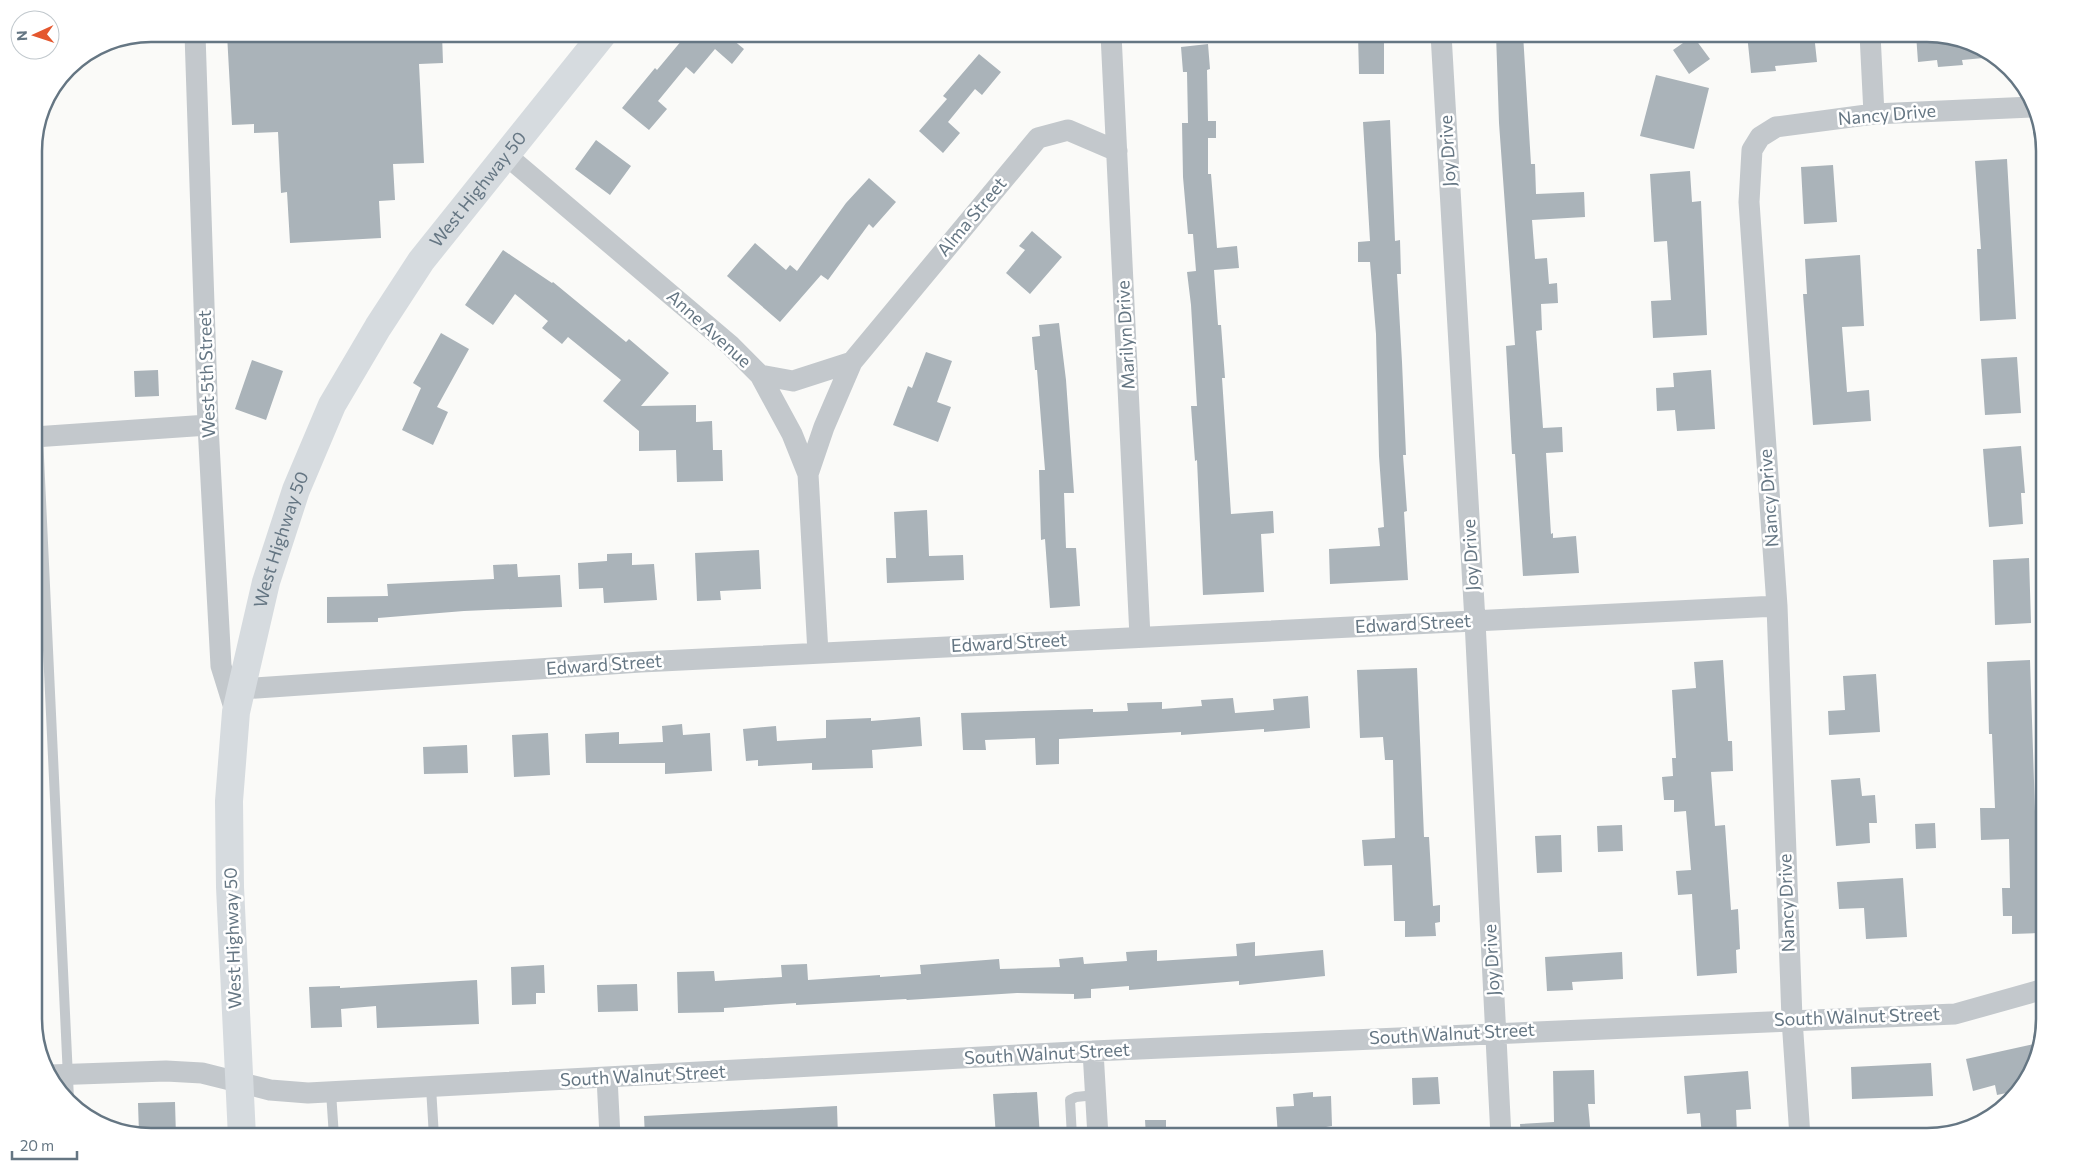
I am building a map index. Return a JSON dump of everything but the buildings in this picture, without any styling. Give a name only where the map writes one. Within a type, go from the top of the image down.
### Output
[{"type":"main road","name":"West Highway 50","points":[[242,1128],[230,887],[229,810],[238,701],[266,582],[296,490],[332,405],[378,327],[421,261],[596,43]]},
{"type":"street","name":"Marilyn Drive","points":[[1111,42],[1140,637]]},
{"type":"street","name":"Joy Drive","points":[[1441,42],[1475,621],[1500,1128]]},
{"type":"street","points":[[1870,42],[1874,114]]},
{"type":"street","name":"West 5th Street","points":[[195,43],[208,424],[221,666],[238,701]]},
{"type":"street","name":"Nancy Drive","points":[[1799,1128],[1792,1019],[1777,606],[1748,202],[1752,150],[1760,137],[1776,128],[1874,114],[2026,107]]},
{"type":"street","name":"Alma Street","points":[[808,474],[824,427],[852,362],[1038,138],[1068,130],[1117,151]]},
{"type":"street","name":"Anne Avenue","points":[[506,155],[730,345],[760,375],[792,434],[808,474],[818,654]]},
{"type":"street","points":[[760,375],[793,381],[852,362]]},
{"type":"street","points":[[43,436],[208,424]]},
{"type":"street","name":"Edward Street","points":[[238,701],[641,662],[1777,606]]},
{"type":"street","name":"South Walnut Street","points":[[59,1074],[166,1071],[202,1072],[270,1090],[308,1094],[1093,1051],[1792,1019],[1956,1014],[2036,991]]},
{"type":"street","points":[[1093,1051],[1097,1128]]},
{"type":"street","points":[[607,1078],[610,1128]]},
{"type":"lane","points":[[43,630],[59,1074]]},
{"type":"lane","points":[[430,1087],[433,1128]]},
{"type":"lane","points":[[331,1092],[333,1128]]},
{"type":"lane","points":[[1072,1128],[1070,1100],[1076,1097],[1095,1095]]}]
